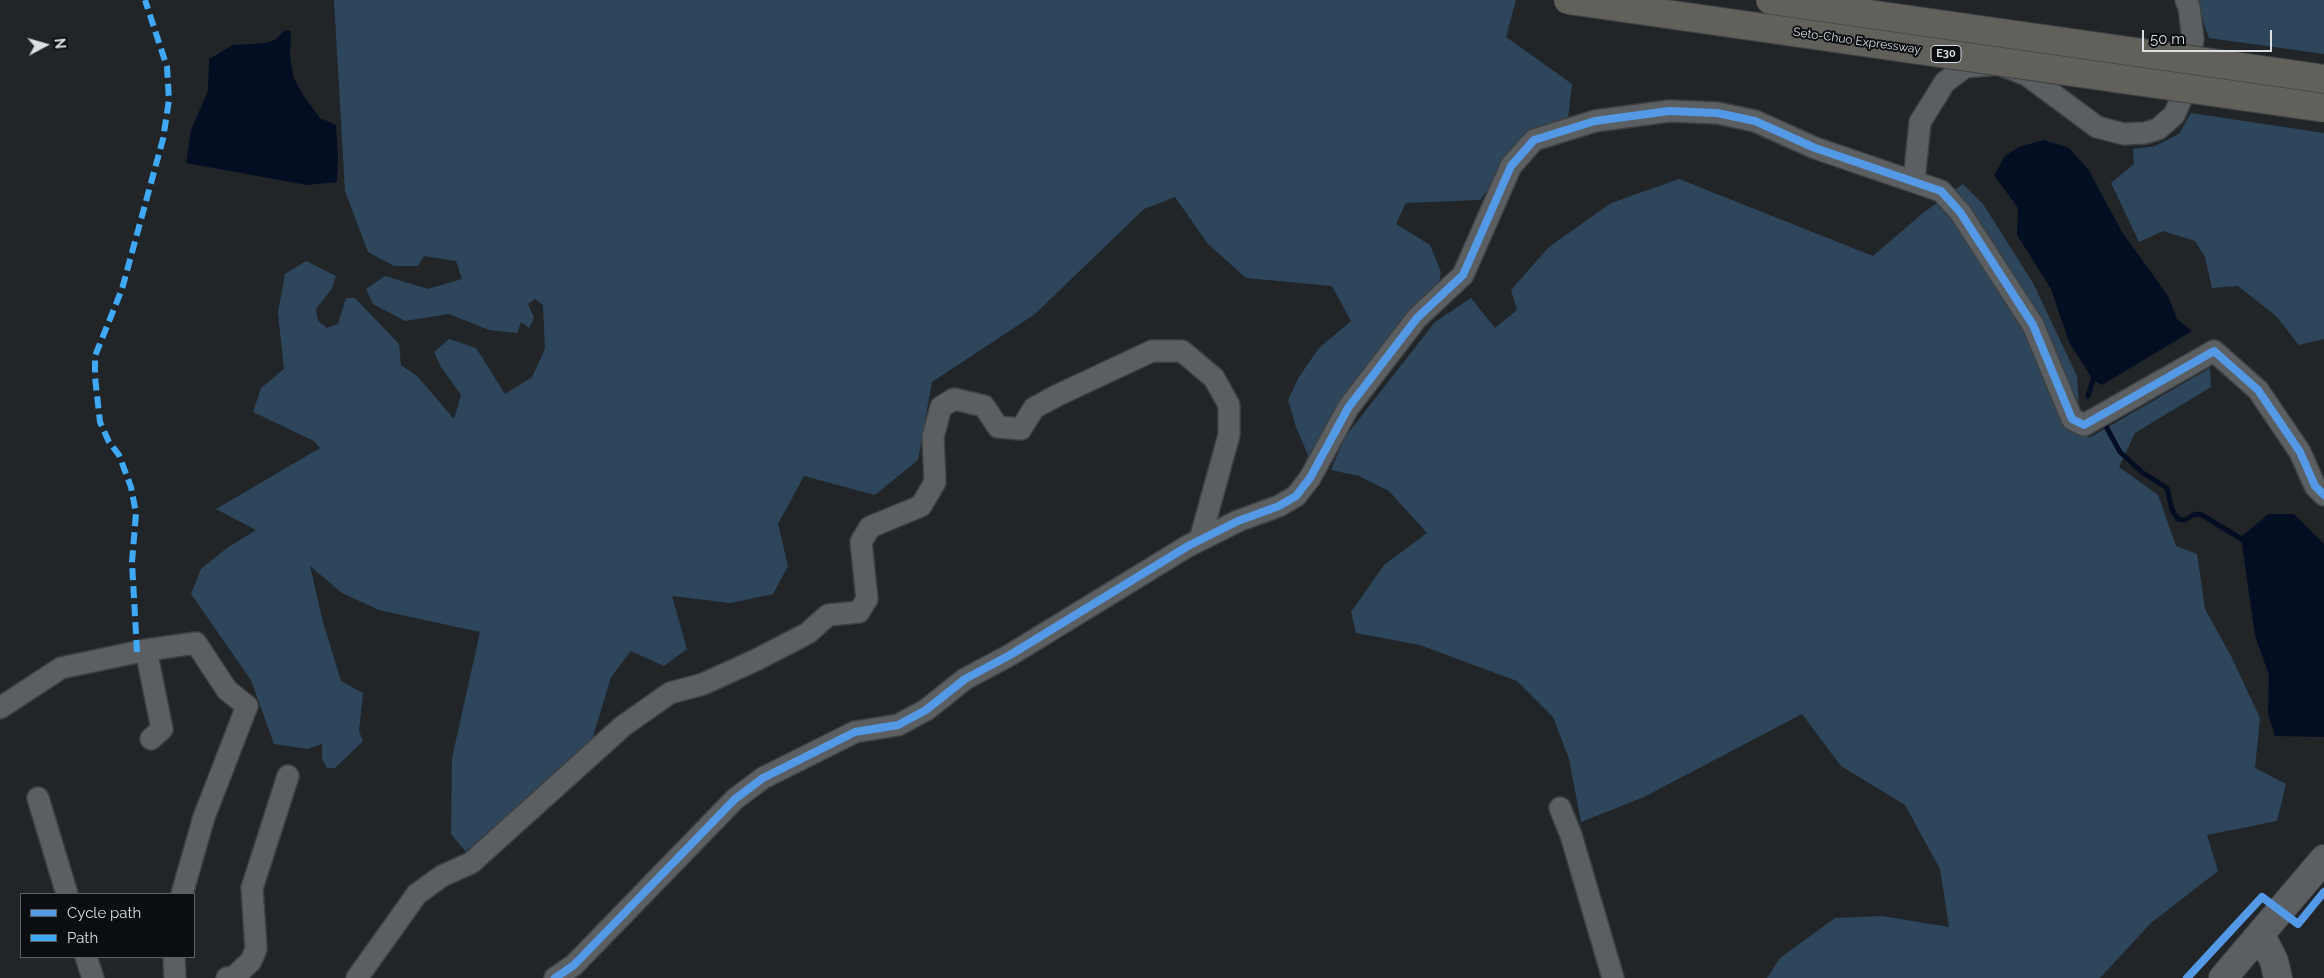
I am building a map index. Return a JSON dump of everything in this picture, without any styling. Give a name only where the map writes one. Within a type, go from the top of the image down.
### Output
[{"type":"highway","name":"Seto-Chuo Expressway","points":[[1568,0],[2324,108]]},
{"type":"highway","name":"E30","points":[[1770,0],[2324,79]]},
{"type":"main road","points":[[2223,978],[2324,859]]},
{"type":"main road","points":[[2215,978],[2261,935]]},
{"type":"main road","points":[[2261,935],[2274,961],[2278,978]]},
{"type":"street","points":[[1914,181],[1920,122],[1945,82],[1966,67],[1998,64],[2027,75],[2097,126],[2124,134],[2145,133],[2158,129],[2174,115],[2180,102],[2193,39],[2189,7],[2186,0]]},
{"type":"street","points":[[555,978],[574,965],[735,799],[763,778],[855,732],[898,725],[926,710],[965,679],[1010,655],[1121,586],[1200,540],[1238,521],[1279,506],[1296,496],[1310,478],[1348,408],[1417,318],[1463,275],[1511,166],[1534,140],[1595,121],[1670,111],[1717,113],[1755,121],[1815,148],[1941,191],[1960,212],[2033,324],[2072,419],[2084,426],[2214,351],[2258,390],[2300,452],[2315,486],[2324,495]]},
{"type":"street","points":[[357,978],[417,894],[442,876],[471,863],[623,726],[670,693],[703,684],[756,660],[808,633],[828,615],[859,612],[867,598],[861,542],[870,527],[921,506],[935,482],[933,437],[941,407],[954,399],[984,406],[998,428],[1021,429],[1034,408],[1058,395],[1152,351],[1182,351],[1214,378],[1229,405],[1229,436],[1200,540]]},
{"type":"street","points":[[0,708],[61,668],[146,650],[196,643],[228,690],[247,706],[204,817],[182,893]]},
{"type":"street","points":[[146,650],[162,729],[151,739]]},
{"type":"street","points":[[227,978],[234,977],[251,961],[256,948],[252,888],[288,776]]},
{"type":"street","points":[[38,798],[67,893]]},
{"type":"street","points":[[1560,808],[1571,835],[1613,978]]},
{"type":"street","points":[[86,958],[93,978]]},
{"type":"street","points":[[174,958],[175,978]]},
{"type":"shaded area","points":[[334,0],[1516,0],[1506,37],[1572,84],[1568,119],[1529,134],[1480,200],[1406,203],[1396,224],[1430,245],[1441,272],[1438,288],[1311,462],[1296,427],[1288,400],[1299,377],[1319,348],[1351,321],[1332,286],[1246,278],[1208,244],[1175,197],[1144,209],[1035,314],[932,382],[918,460],[875,495],[804,476],[778,524],[788,566],[773,594],[730,603],[672,596],[687,649],[664,666],[631,651],[611,677],[592,740],[492,832],[465,851],[451,834],[452,758],[480,632],[379,610],[342,593],[310,566],[323,622],[341,681],[363,693],[359,731],[363,741],[335,768],[327,768],[322,758],[322,744],[308,749],[274,744],[251,680],[191,594],[201,569],[227,548],[256,530],[216,509],[320,448],[314,441],[253,412],[261,388],[284,369],[278,313],[285,274],[306,261],[336,276],[332,288],[316,309],[318,321],[327,328],[338,324],[346,298],[355,298],[399,344],[401,365],[417,376],[454,419],[461,395],[441,367],[434,352],[449,339],[476,348],[505,394],[532,377],[545,349],[543,305],[535,299],[528,304],[534,318],[529,328],[521,322],[517,333],[489,330],[449,314],[405,321],[373,304],[366,289],[385,276],[428,289],[462,279],[456,261],[424,256],[418,266],[394,266],[368,252],[345,191]]},
{"type":"shaded area","points":[[2196,0],[2324,0],[2324,54],[2209,38]]},
{"type":"shaded area","points":[[285,30],[291,31],[290,54],[293,76],[303,95],[320,118],[336,125],[337,182],[307,185],[186,163],[191,130],[208,91],[209,59],[233,45],[265,43],[275,40]]},
{"type":"shaded area","points":[[2191,113],[2324,133],[2324,339],[2299,345],[2276,316],[2238,286],[2212,288],[2205,257],[2195,241],[2163,231],[2139,242],[2111,183],[2134,164],[2133,149],[2155,146],[2179,134]]},
{"type":"shaded area","points":[[2044,140],[2069,148],[2088,169],[2122,232],[2168,296],[2177,319],[2192,331],[2102,385],[2093,380],[2069,342],[2051,289],[2017,235],[2018,208],[1994,175],[2005,156],[2019,147]]},
{"type":"shaded area","points":[[1679,179],[1873,256],[1923,213],[1963,184],[1983,204],[2033,283],[2077,376],[2079,407],[2089,438],[2210,368],[2211,387],[2135,433],[2119,467],[2158,495],[2176,546],[2197,554],[2205,609],[2232,658],[2260,718],[2255,768],[2286,784],[2277,821],[2207,835],[2218,871],[2151,923],[2100,978],[1767,978],[1780,958],[1835,918],[1882,916],[1949,927],[1940,869],[1905,805],[1841,766],[1802,714],[1644,797],[1581,822],[1569,759],[1553,717],[1517,681],[1420,645],[1356,633],[1351,612],[1384,565],[1427,533],[1389,491],[1359,476],[1331,470],[1345,437],[1435,322],[1471,298],[1495,328],[1517,310],[1511,290],[1549,247],[1611,203]]},
{"type":"shaded area","points":[[2268,514],[2294,514],[2324,544],[2324,737],[2275,736],[2268,714],[2269,675],[2255,636],[2241,537]]},
{"type":"waterway","points":[[2088,396],[2093,380]]},
{"type":"waterway","points":[[2103,421],[2120,452],[2143,473],[2167,488],[2172,510],[2178,519],[2185,520],[2193,515],[2200,514],[2245,541]]},
{"type":"marked path","points":[[137,652],[132,562],[136,513],[131,487],[119,455],[109,442],[100,422],[95,377],[95,356],[122,289],[163,139],[169,100],[167,67],[145,0]]},
{"type":"cycle path","points":[[555,978],[574,965],[735,799],[763,778],[855,732],[898,725],[926,710],[965,679],[1010,655],[1188,546],[1238,521],[1279,506],[1296,496],[1310,478],[1348,408],[1417,318],[1463,275],[1511,166],[1534,140],[1595,121],[1669,111],[1717,113],[1755,121],[1815,148],[1941,191],[1960,212],[2033,325],[2072,419],[2084,425],[2214,351],[2258,390],[2300,452],[2315,486],[2324,495]]},
{"type":"cycle path","points":[[2187,978],[2262,897],[2298,924],[2324,892]]}]
